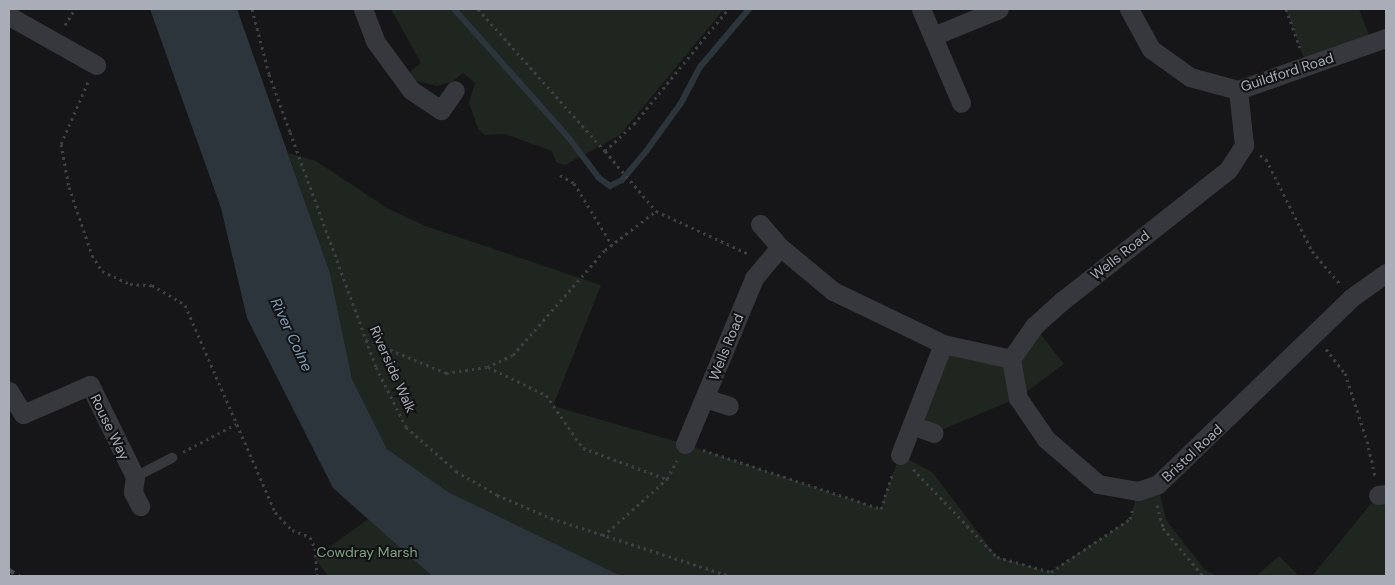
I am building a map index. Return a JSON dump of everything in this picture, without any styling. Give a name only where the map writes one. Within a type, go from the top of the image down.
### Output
[{"type":"street","points":[[363,9],[375,41],[411,90],[441,110],[455,90]]},
{"type":"street","points":[[921,9],[961,103]]},
{"type":"street","points":[[933,36],[1000,9]]},
{"type":"street","name":"Guildford Road","points":[[1128,9],[1151,49],[1190,77],[1238,90],[1386,38]]},
{"type":"street","points":[[9,16],[56,40],[96,65]]},
{"type":"street","points":[[1238,90],[1244,145]]},
{"type":"street","name":"Wells Road","points":[[1011,359],[1034,326],[1228,170],[1244,145]]},
{"type":"street","points":[[760,224],[780,247],[833,291],[943,344],[1011,359],[1018,398],[1046,439],[1098,484],[1145,488]]},
{"type":"street","name":"Wells Road","points":[[686,444],[754,278],[765,261],[780,247]]},
{"type":"street","name":"Bristol Road","points":[[1145,488],[1203,444],[1351,298],[1386,273]]},
{"type":"street","points":[[900,454],[943,344]]},
{"type":"street","name":"Rouse Way","points":[[9,392],[23,414],[90,386],[135,477],[133,492],[140,506]]},
{"type":"street","name":"Wells Road","points":[[705,398],[729,406]]},
{"type":"street","points":[[912,425],[934,432]]},
{"type":"lane","points":[[135,477],[172,458]]},
{"type":"path","name":"Riverside Walk","points":[[252,9],[268,74],[366,340],[406,427],[456,471],[497,495],[603,536],[728,576]]},
{"type":"path","points":[[478,9],[605,150],[656,211],[765,261]]},
{"type":"path","points":[[605,150],[634,124],[728,9]]},
{"type":"path","points":[[1286,9],[1307,67]]},
{"type":"path","points":[[96,65],[69,118],[61,144],[69,187],[92,255],[102,271],[130,284],[152,285],[185,305],[275,512],[292,530],[310,537],[316,548],[317,576]]},
{"type":"path","points":[[1244,145],[1266,159],[1312,251],[1351,298]]},
{"type":"path","points":[[560,175],[574,183],[612,245]]},
{"type":"path","points":[[366,340],[446,373],[487,367],[513,355],[612,245],[656,211]]},
{"type":"path","points":[[1314,334],[1345,373],[1382,494]]},
{"type":"path","points":[[487,367],[546,396],[583,448],[667,478]]},
{"type":"path","points":[[172,458],[236,424]]},
{"type":"path","points":[[603,536],[667,478],[686,444],[880,509],[900,454],[996,557],[1050,572]]},
{"type":"path","points":[[1046,576],[1130,519],[1145,488]]},
{"type":"path","points":[[1145,488],[1162,528],[1203,576]]},
{"type":"green space","points":[[391,9],[724,9],[620,135],[565,165],[556,162],[552,151],[505,134],[485,135],[478,129],[469,103],[475,83],[463,73],[452,82],[437,86],[417,81],[408,73],[421,63]]},
{"type":"green space","points":[[1286,9],[1359,9],[1372,43],[1307,67]]},
{"type":"green space","points":[[288,153],[316,161],[387,208],[425,226],[601,285],[553,406],[685,444],[880,509],[900,455],[932,472],[997,557],[1050,572],[1130,519],[1138,491],[1158,484],[1166,520],[1205,570],[1217,576],[621,576],[604,570],[448,492],[387,449],[352,379],[330,273]]},
{"type":"green space","points":[[1034,326],[1064,364],[1018,398],[934,433],[912,425],[943,344],[1011,359]]},
{"type":"green space","points":[[1378,495],[1386,500],[1386,576],[1312,576]]},
{"type":"green space","name":"Cowdray Marsh","points":[[368,519],[432,576],[328,576],[315,558]]},
{"type":"green space","points":[[1279,556],[1299,576],[1256,576]]},
{"type":"water","name":"River Colne","points":[[150,9],[237,9],[330,273],[352,379],[387,449],[448,492],[621,576],[432,576],[333,488],[247,318],[221,208]]},
{"type":"waterway","points":[[454,9],[568,137],[599,178],[610,186],[622,180],[647,150],[681,103],[700,67],[749,9]]},
{"type":"railway","points":[[9,570],[19,576]]}]
